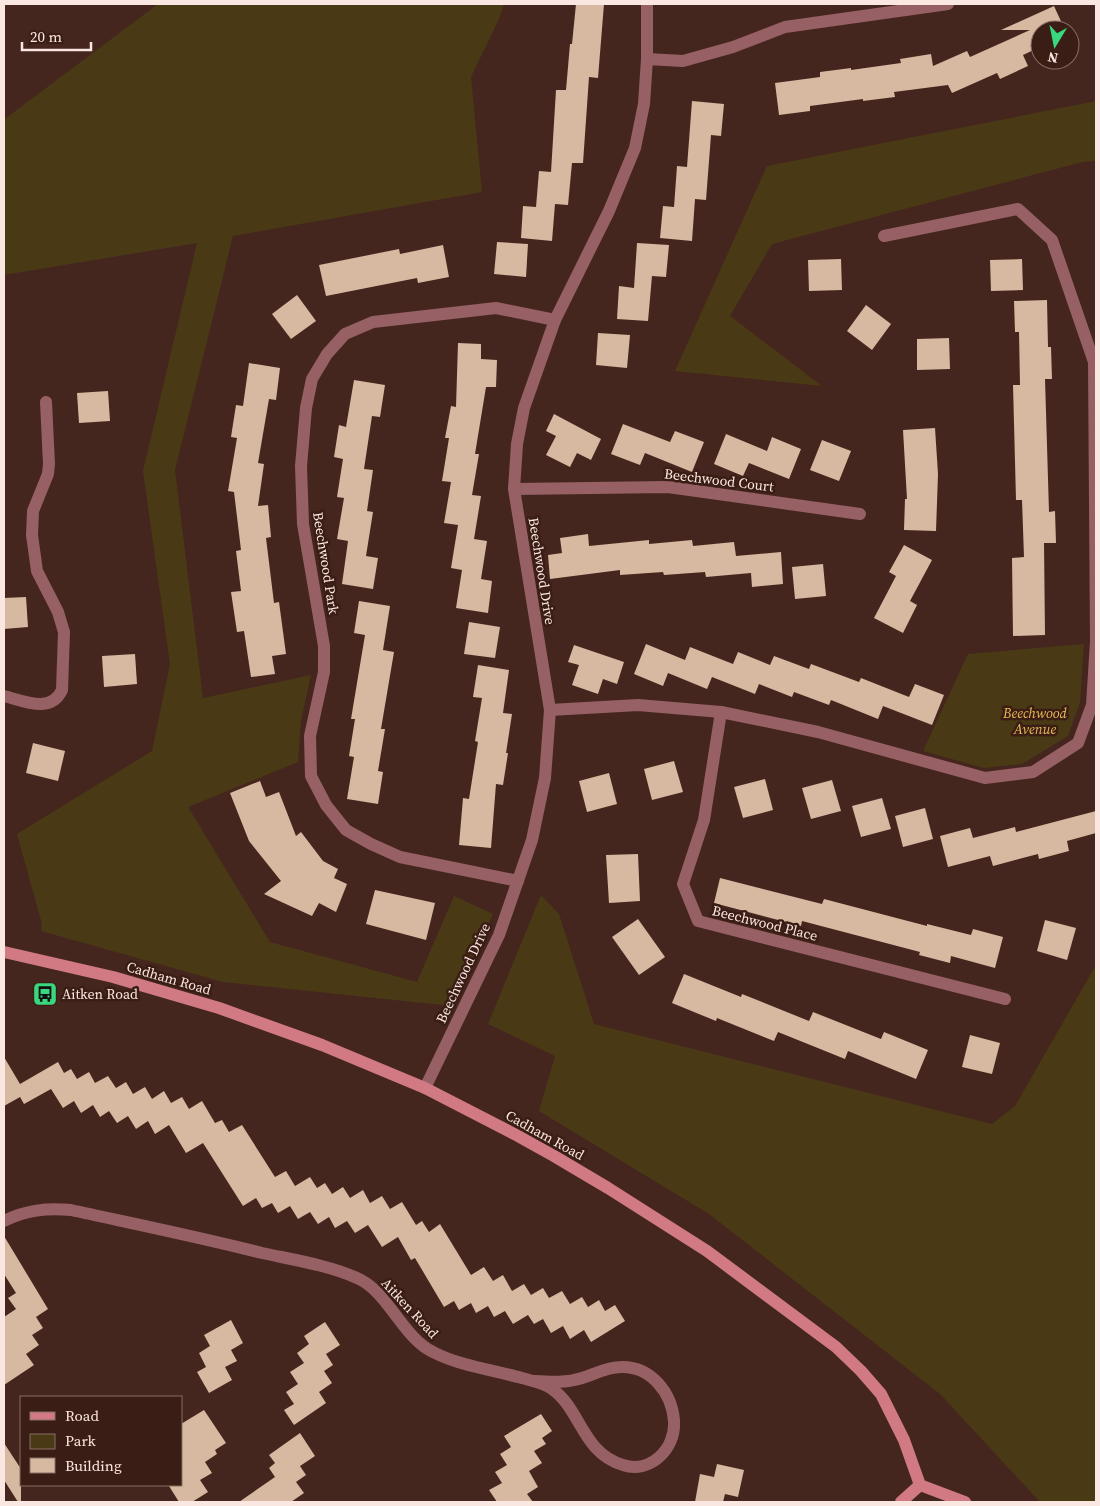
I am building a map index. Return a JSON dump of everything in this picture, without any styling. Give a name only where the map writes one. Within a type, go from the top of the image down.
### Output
[{"type":"street","name":"Beechwood Drive","points":[[425,1088],[499,935],[532,840],[545,778],[550,710],[514,489],[517,444],[524,408],[555,320],[608,211],[635,148],[644,104],[647,60],[646,4]]},
{"type":"street","points":[[647,60],[683,61],[733,47],[785,28],[948,4]]},
{"type":"street","points":[[550,710],[638,705],[720,712],[818,732],[985,778],[1033,772],[1078,743],[1092,705],[1096,641],[1094,362],[1052,240],[1018,209],[884,236]]},
{"type":"street","name":"Beechwood Park","points":[[518,881],[400,857],[346,830],[326,805],[311,776],[310,736],[324,672],[324,646],[303,524],[301,466],[306,408],[312,379],[327,354],[345,334],[373,322],[496,308],[555,320]]},
{"type":"street","points":[[4,696],[45,704],[53,702],[59,697],[62,690],[64,632],[58,612],[37,571],[32,535],[33,511],[48,474],[46,402]]},
{"type":"street","name":"Beechwood Court","points":[[514,489],[668,486],[860,514]]},
{"type":"street","name":"Beechwood Place","points":[[720,712],[704,820],[683,884],[698,921],[1005,999]]},
{"type":"street","name":"Cadham Road","points":[[4,952],[113,977],[219,1008],[356,1059],[425,1088],[518,1136],[608,1188],[706,1251],[836,1347],[881,1394],[904,1440],[920,1485]]},
{"type":"street","name":"Aitken Road","points":[[4,1222],[25,1212],[50,1209],[71,1210],[313,1264],[359,1278],[376,1291],[416,1340],[430,1351],[454,1360],[534,1381],[551,1388],[561,1398],[588,1440],[599,1453],[609,1460],[633,1468],[646,1466],[664,1454],[675,1428],[672,1406],[658,1382],[646,1373],[633,1368],[620,1367],[572,1380],[534,1381]]},
{"type":"street","points":[[901,1502],[920,1485],[965,1502]]},
{"type":"green space","points":[[158,4],[504,4],[499,19],[471,77],[482,192],[233,236],[175,470],[203,698],[311,675],[301,721],[298,762],[188,807],[270,942],[417,982],[454,896],[493,914],[452,1006],[223,982],[41,931],[42,924],[17,834],[152,751],[170,664],[143,471],[197,243],[4,275],[4,118]]},
{"type":"green space","points":[[1096,101],[1096,161],[1082,162],[772,244],[730,316],[822,386],[675,371],[767,166]]},
{"type":"green space","name":"Beechwood Avenue","points":[[1084,644],[1080,702],[1068,736],[1022,764],[984,768],[923,751],[968,654]]},
{"type":"green space","points":[[541,895],[559,914],[594,1024],[992,1124],[1015,1106],[1096,965],[1096,1502],[1040,1502],[940,1394],[709,1214],[539,1111],[555,1056],[488,1024]]},
{"type":"building","points":[[576,4],[604,4],[598,78],[589,77],[583,163],[572,163],[568,205],[555,204],[552,241],[521,238],[523,206],[536,207],[539,171],[551,172],[556,90],[566,90]]},
{"type":"building","points":[[1054,6],[1060,20],[1030,20],[1030,30],[1001,30]]},
{"type":"building","points":[[1030,30],[1030,52],[1023,55],[1028,66],[1000,79],[997,73],[952,93],[948,85],[894,92],[895,97],[810,106],[810,111],[779,115],[775,83],[820,77],[820,72],[901,63],[900,59],[931,54],[933,66],[967,51],[970,57]]},
{"type":"building","points":[[692,101],[724,104],[721,136],[711,135],[706,200],[695,199],[692,241],[660,238],[663,206],[674,207],[677,166],[687,167]]},
{"type":"building","points":[[497,242],[528,244],[526,277],[494,274]]},
{"type":"building","points":[[637,243],[669,245],[666,277],[652,276],[648,321],[617,319],[619,286],[634,288]]},
{"type":"building","points":[[443,245],[449,277],[418,283],[417,278],[326,296],[319,265],[399,249],[400,254]]},
{"type":"building","points":[[841,259],[842,290],[809,291],[808,260]]},
{"type":"building","points":[[1022,259],[1023,290],[991,291],[990,260]]},
{"type":"building","points":[[297,295],[316,321],[291,339],[272,314]]},
{"type":"building","points":[[1047,300],[1048,347],[1051,347],[1052,379],[1045,379],[1049,512],[1055,511],[1056,543],[1044,543],[1045,635],[1013,636],[1012,558],[1024,557],[1022,500],[1016,500],[1013,385],[1020,385],[1019,332],[1015,332],[1014,301]]},
{"type":"building","points":[[866,305],[891,324],[872,350],[847,331]]},
{"type":"building","points":[[598,333],[630,335],[627,368],[596,365]]},
{"type":"building","points":[[949,338],[950,369],[917,370],[917,339]]},
{"type":"building","points":[[458,343],[481,344],[481,359],[497,360],[496,387],[486,387],[475,454],[479,454],[472,495],[481,496],[474,539],[487,541],[481,579],[492,581],[488,613],[456,608],[462,570],[451,568],[458,525],[444,523],[451,482],[442,481],[449,438],[445,438],[451,406],[456,407]]},
{"type":"building","points":[[249,363],[280,368],[276,400],[269,399],[258,463],[264,464],[258,506],[268,505],[271,537],[266,538],[274,603],[279,602],[286,654],[272,656],[275,674],[251,677],[244,631],[237,632],[231,592],[241,591],[236,551],[241,550],[234,492],[228,491],[237,438],[231,437],[236,405],[243,406]]},
{"type":"building","points":[[354,380],[385,385],[380,417],[372,416],[364,469],[373,470],[367,511],[373,512],[366,556],[378,558],[373,589],[342,584],[348,541],[337,539],[344,498],[337,497],[343,459],[334,457],[339,425],[346,427]]},
{"type":"building","points":[[108,391],[110,421],[79,423],[77,393]]},
{"type":"building","points":[[554,414],[601,439],[591,460],[577,453],[570,467],[546,455],[556,436],[546,431]]},
{"type":"building","points":[[623,424],[670,442],[675,431],[704,442],[692,472],[645,453],[640,465],[611,454]]},
{"type":"building","points":[[935,428],[938,474],[936,531],[904,530],[905,499],[907,499],[903,430]]},
{"type":"building","points":[[726,434],[767,451],[772,437],[801,449],[789,479],[749,463],[743,476],[714,464]]},
{"type":"building","points":[[822,440],[851,451],[839,481],[810,470]]},
{"type":"building","points":[[588,534],[589,546],[649,540],[649,544],[692,540],[693,546],[734,542],[736,556],[781,552],[783,584],[752,587],[751,573],[706,577],[705,572],[664,575],[663,572],[620,575],[620,570],[550,579],[548,555],[562,553],[560,538]]},
{"type":"building","points":[[904,545],[932,560],[910,601],[917,605],[903,633],[874,618],[896,576],[889,572]]},
{"type":"building","points":[[823,564],[826,596],[795,599],[792,567]]},
{"type":"building","points":[[26,597],[28,627],[4,629],[4,598]]},
{"type":"building","points":[[359,601],[390,606],[383,650],[394,652],[381,729],[385,729],[378,771],[383,772],[378,804],[347,799],[354,757],[349,756],[355,719],[351,719],[365,635],[354,633]]},
{"type":"building","points":[[469,622],[500,627],[495,658],[464,654]]},
{"type":"building","points":[[646,644],[685,660],[690,647],[733,664],[738,652],[770,665],[774,656],[809,669],[811,664],[859,682],[861,678],[909,697],[915,684],[944,695],[932,725],[883,706],[878,719],[831,700],[829,705],[794,692],[792,697],[759,684],[755,694],[712,677],[707,689],[668,673],[663,686],[634,674]]},
{"type":"building","points":[[574,645],[624,662],[617,684],[603,679],[598,694],[572,685],[579,665],[568,662]]},
{"type":"building","points":[[135,654],[137,684],[104,687],[102,656]]},
{"type":"building","points":[[478,665],[509,670],[503,713],[512,714],[503,785],[496,784],[491,848],[459,845],[463,798],[469,799],[478,742],[475,741],[482,698],[473,697]]},
{"type":"building","points":[[33,743],[65,751],[58,781],[26,773]]},
{"type":"building","points":[[674,761],[683,792],[652,800],[644,769]]},
{"type":"building","points":[[609,773],[617,804],[587,812],[579,781]]},
{"type":"building","points":[[765,779],[773,810],[743,818],[734,787]]},
{"type":"building","points":[[832,780],[841,811],[811,819],[802,788]]},
{"type":"building","points":[[260,781],[266,797],[279,792],[296,836],[301,832],[323,861],[338,869],[334,878],[347,884],[336,912],[319,903],[312,916],[264,894],[281,881],[249,841],[230,793]]},
{"type":"building","points":[[882,798],[891,829],[861,837],[852,806]]},
{"type":"building","points":[[925,808],[933,839],[903,847],[895,816]]},
{"type":"building","points":[[1096,811],[1096,833],[1067,841],[1069,851],[1039,859],[1038,854],[993,866],[990,856],[948,867],[940,836],[970,828],[973,838],[1015,827],[1016,832]]},
{"type":"building","points":[[638,854],[640,901],[609,903],[606,855]]},
{"type":"building","points":[[720,878],[822,904],[824,899],[927,926],[927,924],[971,935],[973,929],[1003,937],[995,968],[951,956],[950,963],[919,955],[920,952],[802,921],[801,926],[714,903]]},
{"type":"building","points":[[375,890],[435,903],[426,940],[366,924]]},
{"type":"building","points":[[638,919],[665,957],[639,975],[612,937]]},
{"type":"building","points":[[1045,920],[1076,928],[1067,960],[1037,951]]},
{"type":"building","points":[[684,974],[741,997],[742,994],[809,1021],[813,1012],[881,1039],[884,1032],[928,1050],[916,1079],[848,1051],[845,1059],[778,1032],[774,1041],[717,1018],[716,1021],[672,1003]]},
{"type":"building","points":[[970,1035],[1000,1043],[992,1074],[962,1067]]},
{"type":"building","points":[[4,1057],[20,1084],[58,1062],[64,1073],[71,1069],[77,1079],[89,1072],[95,1083],[108,1076],[116,1088],[126,1082],[133,1094],[145,1087],[152,1099],[164,1091],[171,1103],[182,1097],[189,1109],[202,1101],[215,1123],[222,1120],[229,1132],[242,1125],[275,1177],[286,1171],[295,1186],[310,1177],[317,1188],[325,1183],[332,1194],[343,1187],[350,1198],[363,1190],[370,1203],[382,1196],[390,1209],[402,1202],[416,1225],[422,1221],[429,1232],[440,1224],[471,1275],[484,1267],[493,1281],[503,1275],[512,1291],[524,1284],[531,1295],[543,1288],[549,1298],[562,1291],[570,1304],[582,1297],[588,1307],[599,1300],[605,1311],[615,1305],[625,1321],[591,1342],[584,1330],[570,1339],[563,1326],[551,1333],[543,1319],[534,1324],[528,1315],[513,1324],[505,1311],[494,1317],[488,1306],[476,1313],[471,1303],[459,1310],[454,1301],[444,1307],[415,1258],[411,1260],[398,1237],[382,1247],[368,1225],[355,1233],[347,1221],[335,1228],[329,1217],[318,1224],[310,1212],[298,1219],[290,1206],[278,1213],[272,1203],[262,1208],[256,1198],[243,1206],[203,1143],[186,1153],[169,1125],[155,1134],[148,1121],[136,1129],[128,1116],[117,1123],[109,1111],[100,1117],[93,1105],[81,1113],[74,1101],[63,1108],[51,1089],[24,1104],[20,1097],[4,1106]]},
{"type":"building","points":[[4,1236],[48,1309],[36,1317],[43,1328],[32,1335],[39,1345],[26,1354],[34,1365],[4,1385],[4,1317],[16,1309],[8,1298],[16,1293],[4,1274]]},
{"type":"building","points":[[231,1320],[243,1343],[231,1350],[237,1361],[225,1367],[232,1380],[209,1393],[197,1372],[206,1367],[199,1353],[210,1346],[204,1335]]},
{"type":"building","points":[[325,1322],[340,1345],[326,1354],[333,1365],[324,1371],[332,1383],[319,1392],[326,1403],[294,1425],[284,1410],[294,1404],[286,1392],[298,1384],[290,1372],[304,1363],[297,1353],[309,1344],[304,1336]]},
{"type":"building","points":[[204,1410],[226,1443],[215,1450],[217,1454],[205,1462],[212,1473],[200,1480],[208,1492],[192,1502],[179,1502],[169,1486],[182,1486],[182,1423]]},
{"type":"building","points":[[541,1414],[552,1431],[542,1438],[546,1444],[534,1451],[542,1463],[529,1471],[538,1487],[527,1494],[533,1502],[497,1502],[489,1490],[502,1483],[495,1472],[507,1465],[500,1454],[511,1447],[504,1436]]},
{"type":"building","points":[[300,1433],[315,1456],[300,1466],[306,1475],[296,1482],[304,1493],[291,1502],[239,1502],[275,1477],[269,1468],[275,1463],[269,1455]]},
{"type":"building","points":[[4,1443],[20,1467],[21,1502],[18,1502],[4,1480]]},
{"type":"building","points":[[717,1464],[744,1470],[738,1497],[725,1494],[723,1502],[695,1502],[700,1474],[714,1477]]},
{"type":"place","name":"Aitken Road","points":[[45,994]]}]
